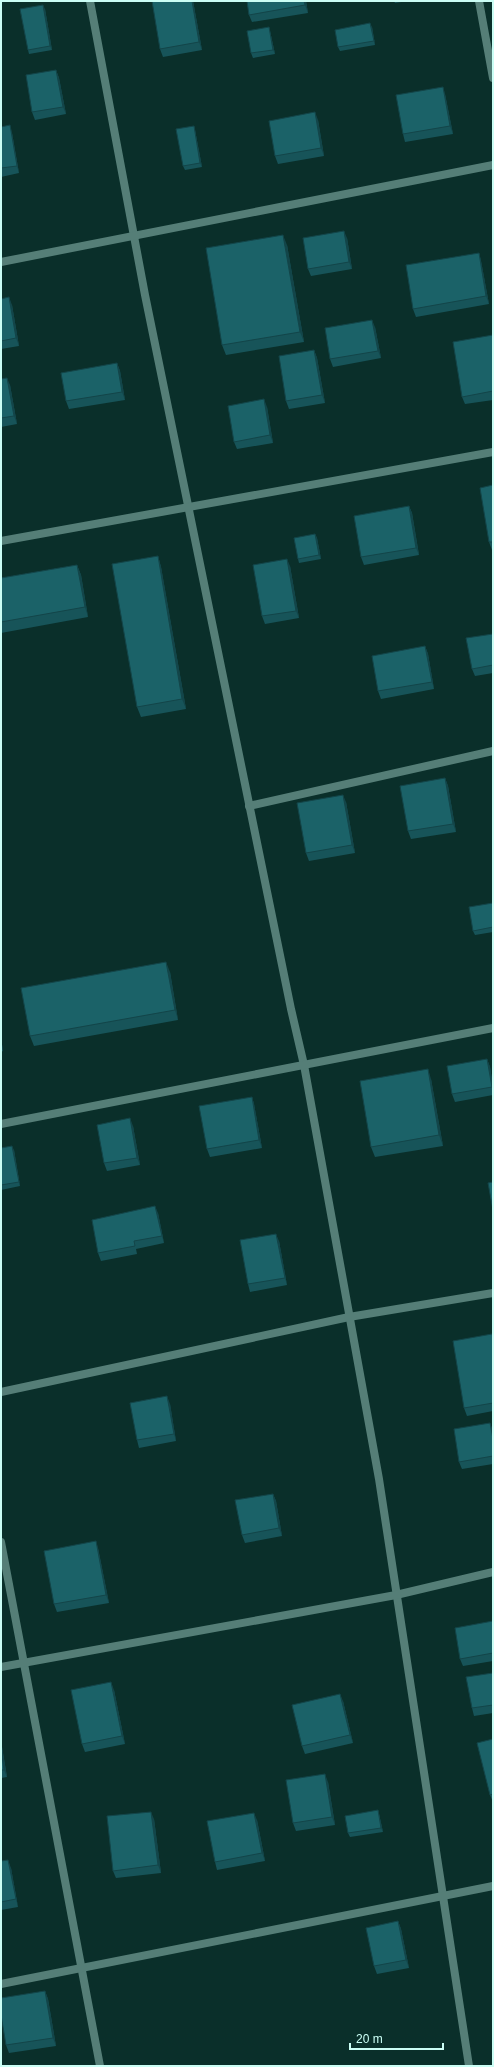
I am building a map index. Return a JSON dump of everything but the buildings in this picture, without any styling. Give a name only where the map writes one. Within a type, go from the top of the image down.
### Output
[{"type":"street","points":[[90,1],[134,236],[249,806],[304,1065],[379,1479],[469,2066]]},
{"type":"street","points":[[479,1],[493,78]]},
{"type":"street","points":[[1,262],[493,165]]},
{"type":"street","points":[[1,540],[189,508],[493,452]]},
{"type":"street","points":[[249,806],[493,751]]},
{"type":"street","points":[[1,1124],[493,1028]]},
{"type":"street","points":[[1,1392],[349,1317],[493,1293]]},
{"type":"street","points":[[1,1542],[80,1968],[100,2066]]},
{"type":"street","points":[[1,1667],[396,1595],[493,1572]]},
{"type":"street","points":[[1,1984],[493,1886]]}]
